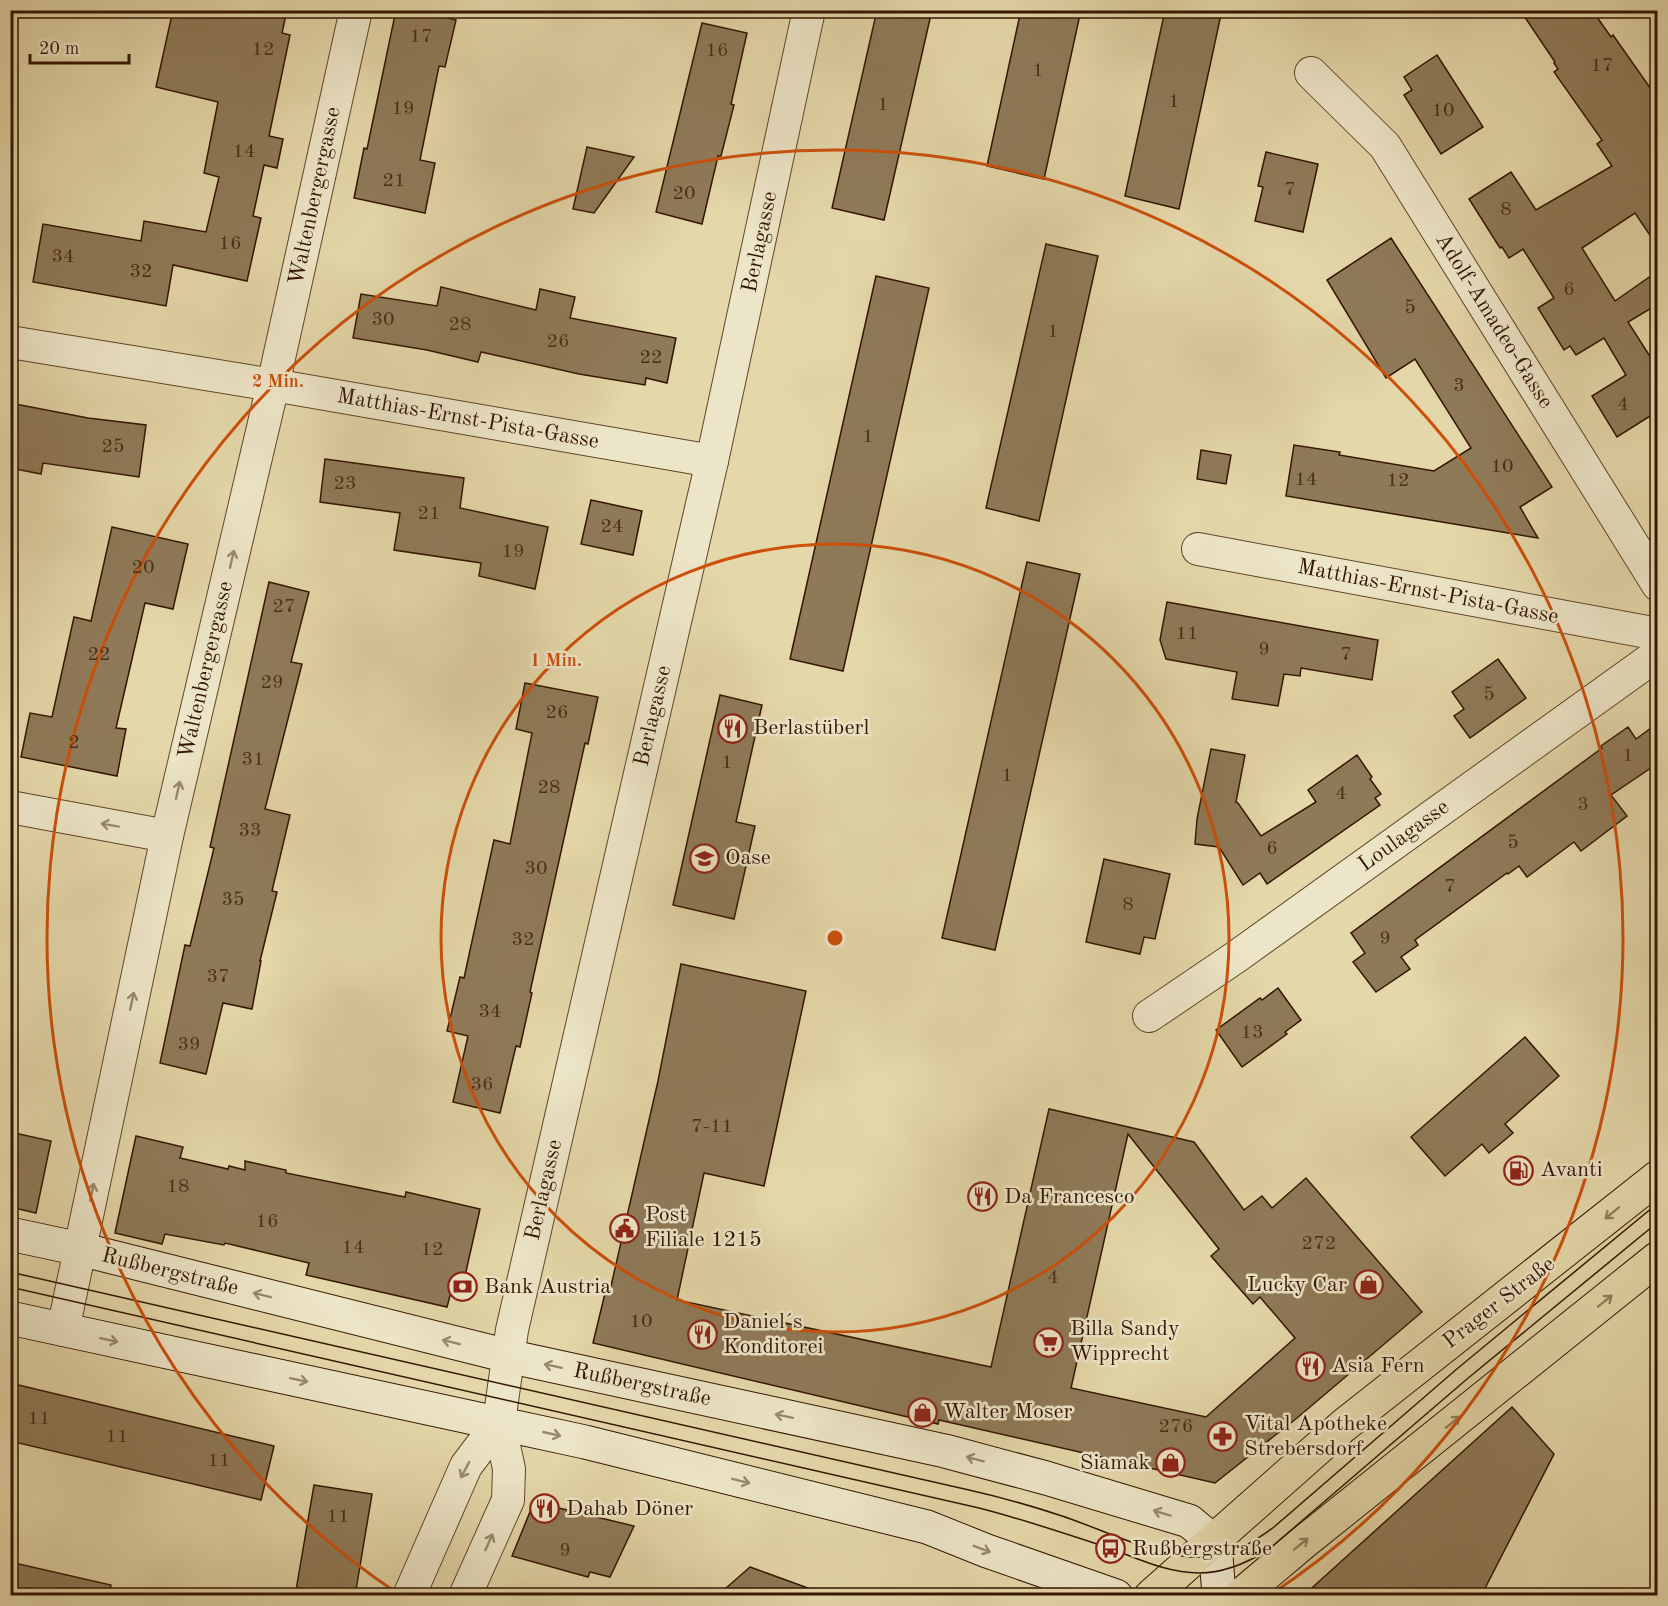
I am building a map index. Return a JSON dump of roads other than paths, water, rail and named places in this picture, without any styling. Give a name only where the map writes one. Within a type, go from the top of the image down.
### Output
[{"type":"main road","name":"Prager Straße","points":[[1151,1596],[1343,1426],[1658,1177]]},
{"type":"main road","points":[[1240,1596],[1295,1549],[1658,1258]]},
{"type":"street","name":"Waltenbergergasse","points":[[63,1330],[167,836],[273,385],[356,10]]},
{"type":"street","name":"Berlagasse","points":[[465,1596],[508,1500],[509,1469],[499,1422],[512,1329],[712,461],[809,10]]},
{"type":"street","name":"Adolf-Amadeo-Gasse","points":[[1311,73],[1385,146],[1658,585]]},
{"type":"street","name":"Matthias-Ernst-Pista-Gasse","points":[[10,342],[712,461]]},
{"type":"street","name":"Matthias-Ernst-Pista-Gasse","points":[[1198,549],[1658,634]]},
{"type":"street","name":"Loulagasse","points":[[1149,1016],[1236,957],[1658,654]]},
{"type":"street","points":[[10,807],[167,836]]},
{"type":"street","name":"Rußbergstraße","points":[[10,1234],[80,1249],[508,1356],[945,1451],[1046,1478],[1189,1521],[1212,1540]]},
{"type":"street","points":[[10,1318],[499,1422],[927,1527],[987,1551],[1116,1596]]},
{"type":"street","name":"Berlagasse","points":[[409,1596],[466,1466],[499,1422]]},
{"type":"street","points":[[1212,1540],[1216,1556],[1219,1596]]},
{"type":"tram line","points":[[10,1272],[981,1493],[1062,1516],[1153,1549],[1191,1557],[1208,1557],[1235,1550],[1274,1527],[1458,1368],[1658,1203]]},
{"type":"tram line","points":[[10,1287],[979,1508],[1059,1531],[1163,1568],[1199,1573],[1235,1566],[1268,1550],[1467,1379],[1658,1222]]},
{"type":"place","name":"Berlastüberl","points":[[732,728]]},
{"type":"place","name":"Oase","points":[[704,858]]},
{"type":"place","name":"Avanti","points":[[1519,1170]]},
{"type":"place","name":"Da Francesco","points":[[983,1197]]},
{"type":"place","name":"Post Filiale 1215","points":[[624,1228]]},
{"type":"place","name":"Lucky Car","points":[[1368,1285]]},
{"type":"place","name":"Bank Austria","points":[[463,1287]]},
{"type":"place","name":"Daniel´s Konditorei","points":[[702,1335]]},
{"type":"place","name":"Billa Sandy Wipprecht","points":[[1049,1342]]},
{"type":"place","name":"Asia Fern","points":[[1310,1366]]},
{"type":"place","name":"Walter Moser","points":[[922,1412]]},
{"type":"place","name":"Vital Apotheke Strebersdorf","points":[[1223,1437]]},
{"type":"place","name":"Siamak","points":[[1171,1463]]},
{"type":"place","name":"Dahab Döner","points":[[545,1509]]},
{"type":"place","name":"Rußbergstraße","points":[[1111,1549]]}]
